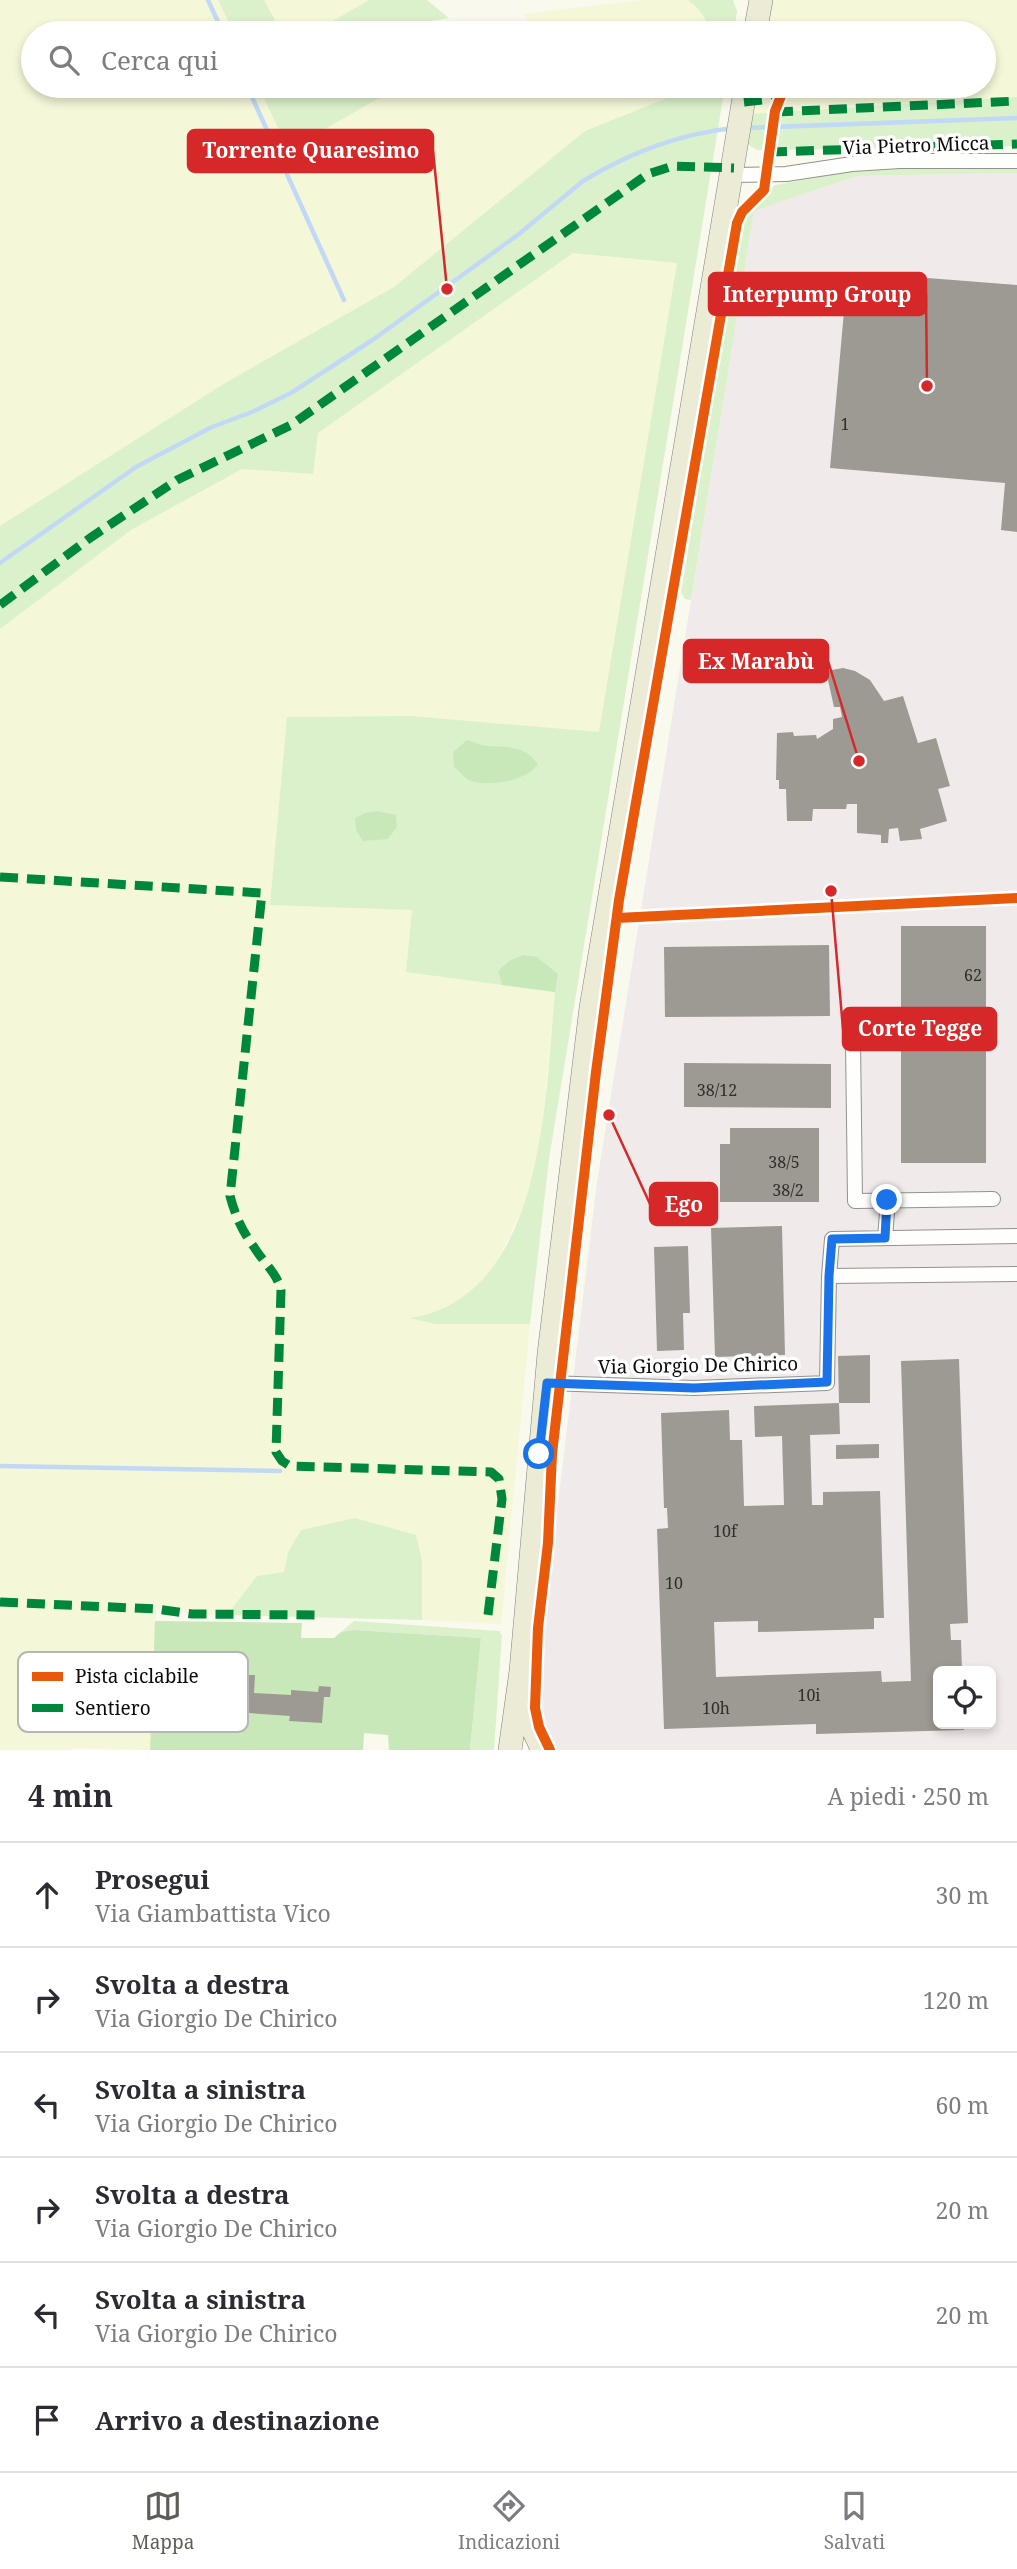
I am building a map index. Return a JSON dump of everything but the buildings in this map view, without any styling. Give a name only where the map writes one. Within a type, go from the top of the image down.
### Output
[{"type":"main road","points":[[757,21],[761,0]]},
{"type":"main road","points":[[510,1750],[521,1671],[547,1383],[591,1007],[745,98]]},
{"type":"main road","points":[[521,1671],[525,1705],[535,1736],[543,1750]]},
{"type":"street","name":"Via Pietro Micca","points":[[734,167],[786,174],[852,164],[900,161],[1017,161]]},
{"type":"street","points":[[853,1040],[855,1200],[993,1199]]},
{"type":"street","points":[[885,1238],[887,1200]]},
{"type":"street","name":"Via Giorgio De Chirico","points":[[547,1383],[694,1388],[827,1382],[832,1239],[1017,1236]]},
{"type":"street","points":[[829,1276],[1017,1273]]},
{"type":"shaded area","points":[[1017,173],[1017,1750],[528,1750],[597,1182],[754,210],[857,176]]},
{"type":"green space","points":[[0,0],[218,0],[228,21],[21,21],[21,98],[264,98],[282,136],[318,132],[379,98],[667,98],[585,131],[394,287],[225,383],[0,526]]},
{"type":"green space","points":[[218,0],[264,0],[275,21],[228,21]]},
{"type":"green space","points":[[264,0],[369,0],[333,21],[275,21]]},
{"type":"green space","points":[[369,0],[427,0],[449,18],[431,21],[333,21]]},
{"type":"green space","points":[[642,0],[688,0],[696,5],[706,21],[527,21],[524,14]]},
{"type":"green space","points":[[688,0],[733,0],[737,11],[736,21],[706,21],[696,6]]},
{"type":"green space","points":[[769,0],[1017,0],[1017,97],[750,114],[753,98],[996,98],[996,21],[765,21]]},
{"type":"green space","points":[[1017,97],[1017,146],[757,150],[746,143],[750,114]]},
{"type":"green space","points":[[264,98],[379,98],[318,133],[282,136]]},
{"type":"green space","points":[[667,98],[723,98],[549,1159],[530,1324],[435,1324],[410,1318],[455,1302],[488,1273],[513,1233],[529,1186],[540,1136],[555,992],[406,972],[412,910],[270,905],[287,717],[411,716],[599,732],[677,263],[573,253],[318,433],[313,474],[242,469],[131,530],[0,629],[0,526],[225,383],[394,287],[585,131]]},
{"type":"green space","points":[[878,166],[1017,166],[1017,173],[857,176],[754,211],[691,600],[685,599],[681,593],[744,214],[775,185]]},
{"type":"green space","points":[[573,253],[677,263],[599,733],[411,716],[287,717],[412,910],[406,972],[555,992],[540,1150],[522,1209],[495,1266],[467,1296],[428,1315],[412,1318],[435,1324],[530,1324],[501,1624],[422,1620],[422,1561],[355,1518],[301,1530],[288,1552],[285,1572],[257,1576],[227,1615],[156,1609],[154,1652],[18,1652],[18,1732],[151,1732],[150,1750],[0,1750],[0,629],[131,530],[242,469],[313,474],[318,433]]},
{"type":"green space","points":[[467,740],[523,751],[538,765],[516,779],[488,783],[471,781],[454,767],[453,752]]},
{"type":"green space","points":[[377,811],[396,815],[397,827],[388,839],[363,841],[356,830],[355,818]]},
{"type":"green space","points":[[523,955],[537,957],[558,974],[555,992],[502,985],[498,971],[509,961]]},
{"type":"green space","points":[[355,1518],[416,1535],[422,1561],[422,1620],[227,1615],[257,1576],[284,1572],[288,1552],[301,1530]]},
{"type":"green space","points":[[155,1621],[302,1623],[301,1638],[334,1638],[341,1632],[354,1630],[481,1638],[470,1750],[389,1750],[388,1735],[364,1733],[363,1750],[150,1750],[151,1732],[248,1732],[248,1652],[154,1652]]},
{"type":"green space","points":[[354,1621],[499,1631],[502,1635],[494,1750],[470,1750],[481,1638],[354,1630],[341,1632]]},
{"type":"waterway","points":[[208,0],[218,21]]},
{"type":"waterway","points":[[252,98],[344,300]]},
{"type":"waterway","points":[[745,128],[1017,118]]},
{"type":"waterway","points":[[0,563],[136,467],[212,427],[291,393],[374,339],[519,234],[583,181],[655,146],[693,135],[733,128]]},
{"type":"waterway","points":[[0,1466],[280,1471]]},
{"type":"marked path","points":[[744,102],[767,98]]},
{"type":"marked path","points":[[775,112],[1017,101]]},
{"type":"marked path","points":[[769,152],[1017,144]]},
{"type":"marked path","points":[[0,605],[90,538],[177,480],[291,425],[648,174],[673,166],[734,168]]},
{"type":"marked path","points":[[0,877],[262,893],[230,1196],[242,1229],[273,1273],[281,1290],[276,1452],[282,1461],[290,1466],[491,1472],[499,1479],[502,1499],[487,1623]]},
{"type":"marked path","points":[[0,1602],[156,1609],[192,1614],[315,1615]]},
{"type":"cycle path","points":[[550,1750],[539,1727],[535,1708],[538,1628],[548,1543],[552,1454],[596,1072],[619,900],[737,223],[742,212],[764,190],[775,111],[780,98]]},
{"type":"cycle path","points":[[617,918],[1017,898]]},
{"type":"place","name":"Torrente Quaresimo","points":[[447,289]]},
{"type":"place","name":"Interpump Group","points":[[927,386]]},
{"type":"place","name":"Ex Marabù","points":[[859,761]]},
{"type":"place","name":"Corte Tegge","points":[[831,891]]},
{"type":"place","name":"Ego","points":[[609,1115]]},
{"type":"route","points":[[539,1454],[547,1383],[694,1388],[827,1382],[832,1239],[885,1238],[887,1200]]}]
